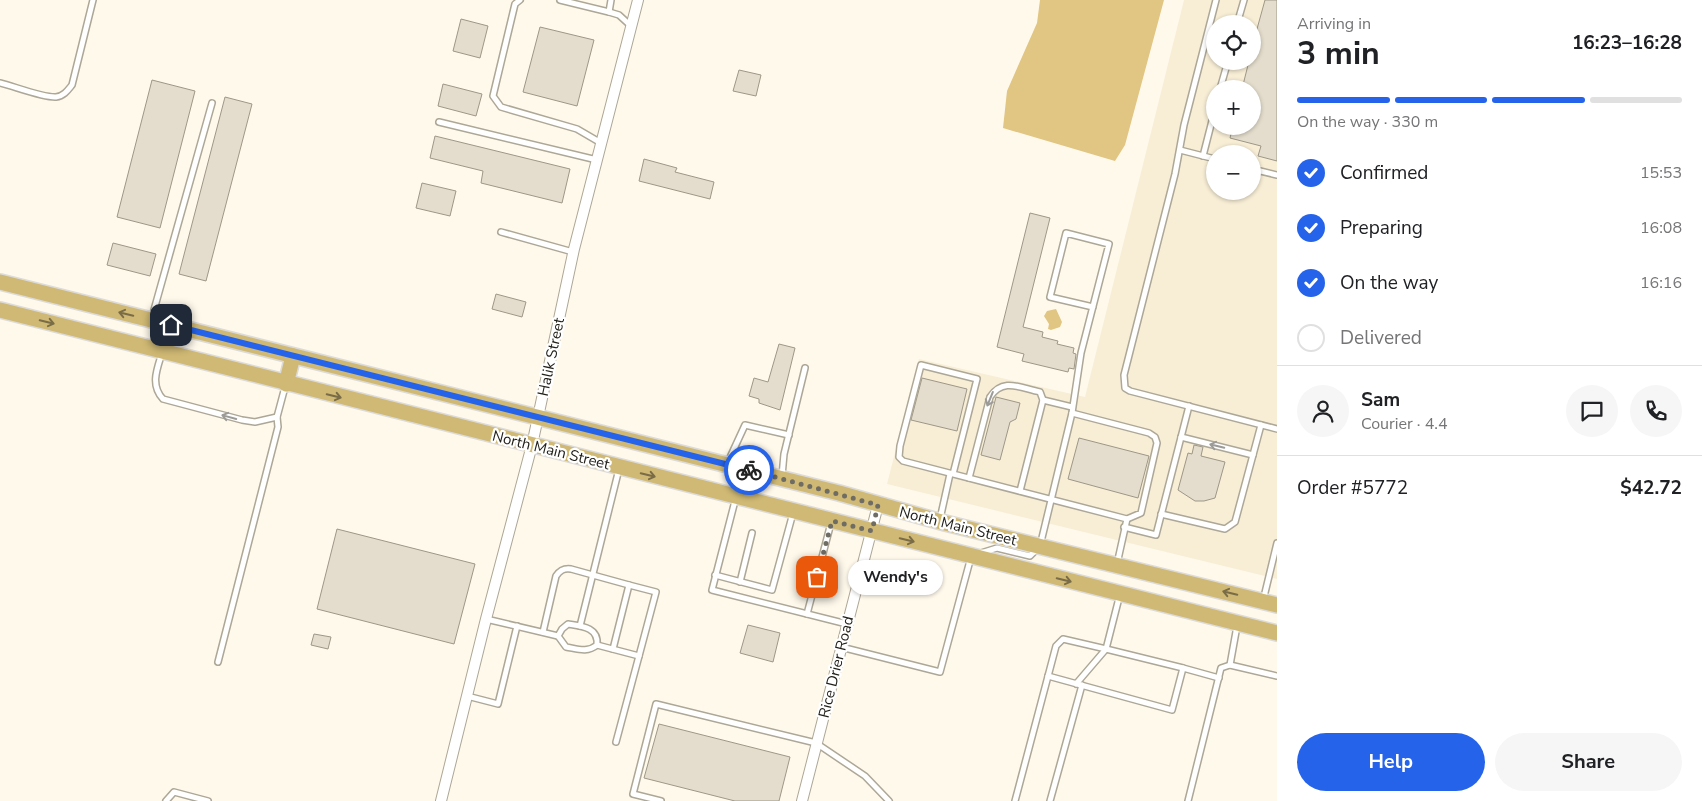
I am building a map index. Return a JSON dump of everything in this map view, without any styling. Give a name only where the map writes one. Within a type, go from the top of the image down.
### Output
[{"type":"main road","name":"North Main Street","points":[[0,282],[727,464],[940,522],[1270,604]]},
{"type":"main road","name":"North Main Street","points":[[0,310],[286,384],[1277,633]]},
{"type":"main road","points":[[286,384],[292,356]]},
{"type":"street","name":"Halik Street","points":[[441,801],[466,696],[532,445],[573,252],[638,0]]},
{"type":"street","name":"Rice Drier Road","points":[[802,801],[878,505]]},
{"type":"lane","points":[[0,83],[56,97],[64,94],[72,85],[93,0]]},
{"type":"lane","points":[[520,0],[515,4],[493,96],[501,107],[577,129],[601,143]]},
{"type":"lane","points":[[560,0],[619,15],[631,26]]},
{"type":"lane","points":[[608,12],[612,0]]},
{"type":"lane","points":[[1216,0],[1124,375],[1124,384],[1125,388],[1130,391],[1277,429]]},
{"type":"lane","points":[[1240,15],[1244,0]]},
{"type":"lane","points":[[151,320],[212,103]]},
{"type":"lane","points":[[439,122],[597,160]]},
{"type":"lane","points":[[1203,156],[1208,135]]},
{"type":"lane","points":[[1180,150],[1206,157]]},
{"type":"lane","points":[[1261,171],[1277,175]]},
{"type":"lane","points":[[501,232],[573,252]]},
{"type":"lane","points":[[841,647],[940,672],[971,556],[997,548],[1030,556],[1040,546],[1072,413],[1081,353],[1093,307],[1109,244],[1066,233],[1050,297],[1093,307]]},
{"type":"lane","points":[[162,351],[155,381],[157,392],[163,399],[242,420],[255,422],[277,417]]},
{"type":"lane","points":[[940,522],[952,474],[977,379],[921,365],[899,458],[903,461],[952,474],[1050,499],[1127,518],[1141,512],[1157,443],[1156,437],[1149,433],[1072,413]]},
{"type":"lane","points":[[782,479],[784,454],[805,368]]},
{"type":"lane","points":[[218,662],[278,427],[277,417],[286,384]]},
{"type":"lane","points":[[969,478],[990,396],[996,387],[1005,384],[1040,392],[1043,400],[1020,491]]},
{"type":"lane","points":[[1043,400],[1072,406]]},
{"type":"lane","points":[[1124,528],[1156,535],[1189,406]]},
{"type":"lane","points":[[1161,514],[1225,529],[1230,527],[1235,522],[1261,425]]},
{"type":"lane","points":[[727,464],[745,426],[789,435]]},
{"type":"lane","points":[[1181,437],[1253,455]]},
{"type":"lane","points":[[580,626],[619,468]]},
{"type":"lane","points":[[736,497],[712,590],[846,624]]},
{"type":"lane","points":[[715,575],[772,590],[793,511]]},
{"type":"lane","points":[[1116,565],[1127,518]]},
{"type":"lane","points":[[807,614],[832,521]]},
{"type":"lane","points":[[740,582],[752,533]]},
{"type":"lane","points":[[1270,604],[1277,543]]},
{"type":"lane","points":[[542,632],[556,576],[560,570],[565,568],[656,592],[616,742]]},
{"type":"lane","points":[[614,649],[629,585]]},
{"type":"lane","points":[[1050,801],[1079,684],[1106,650],[1120,594]]},
{"type":"lane","points":[[486,619],[558,636],[566,647],[586,651],[597,645]]},
{"type":"lane","points":[[558,636],[568,624],[580,626],[591,629],[596,634],[597,645]]},
{"type":"lane","points":[[1230,665],[1238,624]]},
{"type":"lane","points":[[466,696],[498,704],[517,626]]},
{"type":"lane","points":[[1015,801],[1056,646],[1063,639],[1219,678]]},
{"type":"lane","points":[[597,645],[639,656]]},
{"type":"lane","points":[[1188,801],[1222,668],[1230,665],[1277,676]]},
{"type":"lane","points":[[1048,676],[1172,710],[1183,668]]},
{"type":"lane","points":[[661,801],[633,794],[656,704],[816,743],[865,776],[889,801]]},
{"type":"lane","points":[[166,801],[174,792],[208,801]]},
{"type":"shaded area","points":[[1040,0],[1164,0],[1125,145],[1115,161],[1003,128],[1007,91],[1037,23]]},
{"type":"shaded area","points":[[1184,0],[1277,0],[1277,579],[887,484],[919,359],[1085,397]]},
{"type":"shaded area","points":[[1056,309],[1062,322],[1060,327],[1051,330],[1048,329],[1049,324],[1044,316],[1047,311]]},
{"type":"building","points":[[1265,0],[1277,0],[1277,161],[1261,157],[1261,145],[1230,138],[1231,135],[1261,135],[1261,80],[1244,80],[1247,70],[1261,70],[1261,15]]},
{"type":"building","points":[[461,19],[488,26],[480,58],[453,51]]},
{"type":"building","points":[[540,27],[594,40],[577,106],[523,92]]},
{"type":"building","points":[[739,70],[761,75],[756,96],[733,91]]},
{"type":"building","points":[[152,80],[195,91],[160,228],[117,217]]},
{"type":"building","points":[[443,84],[482,94],[476,116],[438,106]]},
{"type":"building","points":[[225,97],[252,104],[206,281],[179,274]]},
{"type":"building","points":[[435,136],[570,169],[562,203],[481,183],[483,171],[430,158]]},
{"type":"building","points":[[644,159],[677,168],[675,172],[714,182],[710,199],[639,181]]},
{"type":"building","points":[[422,183],[456,191],[450,216],[416,208]]},
{"type":"building","points":[[1030,213],[1050,218],[1023,327],[1043,332],[1042,337],[1058,341],[1057,344],[1074,348],[1073,353],[1076,354],[1074,369],[1069,368],[1068,372],[1022,361],[1024,354],[997,347]]},
{"type":"building","points":[[113,243],[156,254],[150,276],[107,265]]},
{"type":"building","points":[[496,294],[526,302],[522,317],[492,309]]},
{"type":"building","points":[[779,344],[795,348],[780,410],[759,403],[759,399],[749,396],[754,378],[768,382]]},
{"type":"building","points":[[922,378],[967,389],[957,431],[911,420]]},
{"type":"building","points":[[996,397],[1020,403],[1016,419],[1010,422],[1000,460],[981,455]]},
{"type":"building","points":[[1079,438],[1149,456],[1138,498],[1068,479]]},
{"type":"building","points":[[1194,445],[1203,447],[1201,456],[1225,462],[1215,498],[1195,501],[1178,490],[1188,453],[1192,454]]},
{"type":"building","points":[[337,529],[475,564],[454,644],[317,609]]},
{"type":"building","points":[[748,625],[780,633],[773,662],[740,653]]},
{"type":"building","points":[[314,634],[331,637],[328,649],[311,645]]},
{"type":"building","points":[[659,724],[790,757],[779,801],[735,801],[644,778]]},
{"type":"way so far","points":[[749,470],[878,505],[872,531],[832,521],[817,577]]},
{"type":"place","name":"Wendy's","points":[[817,577]]},
{"type":"route","points":[[171,325],[749,470]]}]
